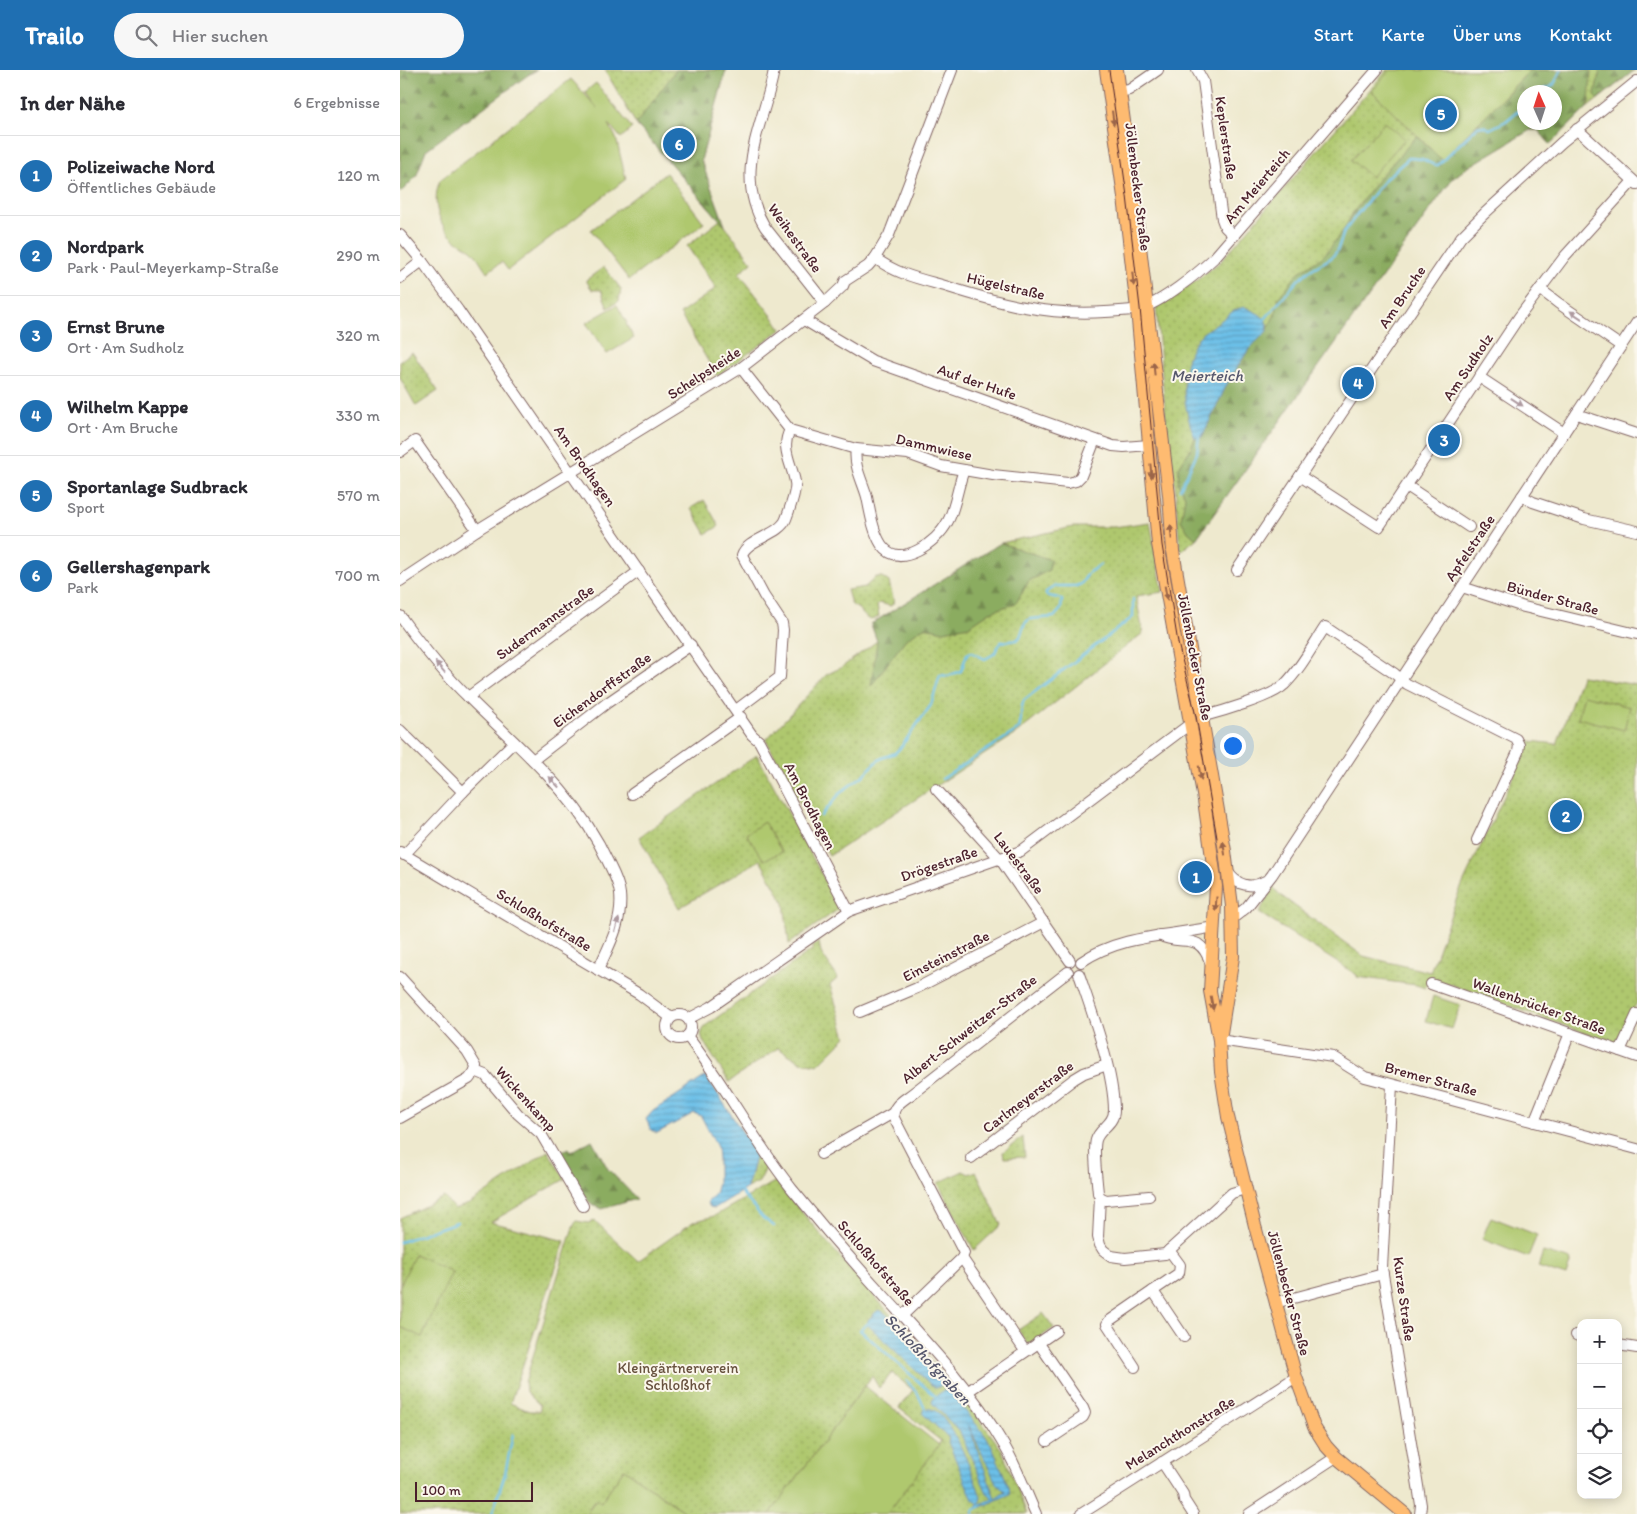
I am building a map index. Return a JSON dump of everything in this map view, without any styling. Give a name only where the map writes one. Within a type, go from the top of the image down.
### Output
[{"type":"main road","name":"Jöllenbecker Straße","points":[[1106,70],[1115,93]]},
{"type":"main road","name":"Jöllenbecker Straße","points":[[1117,70],[1115,93],[1142,308],[1169,495],[1174,551],[1216,886],[1210,991],[1220,1040],[1221,1072],[1228,1117],[1275,1303],[1296,1377],[1314,1427],[1326,1446],[1336,1457],[1405,1514]]},
{"type":"main road","name":"Jöllenbecker Straße","points":[[1142,308],[1148,446],[1160,556],[1185,701],[1196,721],[1228,872],[1233,918],[1232,966],[1220,1040]]},
{"type":"main road","points":[[1214,927],[1233,918]]},
{"type":"street","name":"Weihestraße","points":[[774,70],[752,150],[750,179],[753,202],[765,227],[825,303]]},
{"type":"street","name":"Schelpsheide","points":[[400,581],[477,530],[741,368],[804,320],[843,286],[849,286],[858,278],[858,274],[875,258],[889,234],[952,70]]},
{"type":"street","points":[[1115,93],[1132,88],[1158,70]]},
{"type":"street","name":"Keplerstraße","points":[[1197,70],[1203,81],[1222,219],[1225,227],[1234,236]]},
{"type":"street","name":"Am Meierteich","points":[[1142,308],[1157,300],[1206,266],[1377,70]]},
{"type":"street","name":"Am Bruche","points":[[1237,570],[1461,238],[1484,214],[1577,129],[1637,81]]},
{"type":"street","points":[[1577,129],[1635,183]]},
{"type":"street","name":"Am Sudholz","points":[[1300,476],[1379,527],[1519,316],[1571,250],[1635,183]]},
{"type":"street","name":"Am Brodhagen","points":[[400,235],[422,261],[764,749],[849,911]]},
{"type":"street","name":"Hügelstraße","points":[[875,258],[897,272],[972,295],[1020,307],[1050,312],[1076,313],[1142,308]]},
{"type":"street","points":[[400,278],[422,261]]},
{"type":"street","points":[[1540,289],[1621,346]]},
{"type":"street","name":"Auf der Hufe","points":[[804,320],[873,361],[1095,440],[1118,447],[1148,446]]},
{"type":"street","name":"Apfelstraße","points":[[1233,918],[1246,908],[1272,875],[1636,325]]},
{"type":"street","points":[[632,794],[738,714],[777,681],[782,674],[783,627],[742,555],[746,548],[781,526],[786,519],[796,484],[786,449],[790,430],[741,368]]},
{"type":"street","points":[[1479,377],[1564,433]]},
{"type":"street","points":[[1577,413],[1637,434]]},
{"type":"street","name":"Dammwiese","points":[[790,430],[856,449],[908,454],[938,465],[993,475],[1064,483],[1072,482],[1081,476],[1095,440]]},
{"type":"street","points":[[400,452],[415,441],[477,530]]},
{"type":"street","points":[[856,449],[857,468],[879,540],[885,550],[897,556],[908,555],[926,545],[945,527],[950,517],[964,470]]},
{"type":"street","name":"Apfelstraße","points":[[1407,486],[1469,527]]},
{"type":"street","points":[[1522,496],[1533,502],[1584,519],[1637,531]]},
{"type":"street","name":"Sudermannstraße","points":[[468,697],[639,571]]},
{"type":"street","name":"Bünder Straße","points":[[1462,587],[1524,607],[1637,634]]},
{"type":"street","points":[[400,616],[433,659],[468,697],[553,780],[580,814],[605,856],[620,892],[621,906],[615,932],[598,970]]},
{"type":"street","name":"Jöllenbecker Straße","points":[[1196,721],[1262,697],[1280,688],[1289,679],[1325,627],[1402,680]]},
{"type":"street","name":"Eichendorffstraße","points":[[533,760],[607,704],[691,645]]},
{"type":"street","points":[[1402,680],[1434,699],[1511,736],[1518,742],[1518,752],[1477,840]]},
{"type":"street","name":"Drögestraße","points":[[688,1018],[711,1007],[849,911],[1020,851],[1196,721]]},
{"type":"street","points":[[400,730],[463,792]]},
{"type":"street","points":[[402,854],[514,742]]},
{"type":"street","name":"Lauestraße","points":[[936,789],[1000,859],[1070,961]]},
{"type":"street","name":"Schloßhofstraße","points":[[402,854],[639,994],[670,1017]]},
{"type":"street","points":[[1228,872],[1237,882],[1255,886],[1264,882],[1272,875]]},
{"type":"street","name":"Einsteinstraße","points":[[860,1012],[925,984],[1044,922]]},
{"type":"street","points":[[1081,962],[1090,956],[1119,944],[1159,935],[1214,927]]},
{"type":"street","points":[[1159,935],[1167,940],[1194,942],[1205,952],[1211,964]]},
{"type":"street","points":[[1076,959],[1081,962],[1083,969],[1079,974],[1073,975],[1068,972],[1067,966],[1070,961],[1076,959]]},
{"type":"street","name":"Albert-Schweitzer-Straße","points":[[821,1154],[893,1113],[898,1105],[1068,972]]},
{"type":"street","points":[[1079,974],[1107,1065],[1114,1111],[1112,1120],[1100,1133],[1096,1141],[1100,1197],[1098,1237],[1100,1245],[1107,1254],[1117,1258],[1161,1255],[1232,1193],[1246,1189]]},
{"type":"street","name":"Wickenkamp","points":[[400,977],[467,1051],[476,1066],[475,1071],[485,1075],[518,1114],[541,1134],[583,1206]]},
{"type":"street","name":"Wallenbrücker Straße","points":[[1431,984],[1637,1057]]},
{"type":"street","points":[[678,1014],[688,1018],[691,1026],[687,1036],[678,1039],[669,1034],[666,1026],[670,1017],[678,1014]]},
{"type":"street","points":[[1620,1051],[1637,1014]]},
{"type":"street","points":[[1534,1122],[1570,1033]]},
{"type":"street","name":"Schloßhofstraße","points":[[687,1036],[704,1058],[780,1173],[860,1270],[939,1356],[967,1392],[1002,1441],[1036,1514]]},
{"type":"street","name":"Bremer Straße","points":[[1220,1040],[1333,1057],[1365,1077],[1637,1149]]},
{"type":"street","name":"Carlmeyerstraße","points":[[971,1158],[1074,1079],[1084,1073],[1107,1065]]},
{"type":"street","points":[[400,1118],[469,1079],[475,1071]]},
{"type":"street","name":"Kurze Straße","points":[[1392,1085],[1382,1262],[1418,1483],[1421,1505],[1420,1514]]},
{"type":"street","points":[[893,1113],[964,1251],[962,1258],[902,1316]]},
{"type":"street","points":[[1100,1197],[1106,1200],[1149,1196]]},
{"type":"street","points":[[1135,1367],[1107,1324],[1177,1275],[1180,1271],[1180,1265],[1169,1250]]},
{"type":"street","points":[[962,1258],[1025,1351]]},
{"type":"street","points":[[1275,1303],[1383,1274]]},
{"type":"street","points":[[1152,1291],[1184,1337]]},
{"type":"street","points":[[967,1392],[1056,1331]]},
{"type":"street","points":[[1038,1342],[1084,1410],[1083,1417],[1047,1441]]},
{"type":"street","points":[[1622,1346],[1637,1348]]},
{"type":"street","name":"Melanchthonstraße","points":[[1080,1514],[1296,1377]]},
{"type":"street","points":[[1053,1422],[1060,1432]]},
{"type":"street","points":[[1249,1514],[1336,1457]]},
{"type":"street","points":[[1162,1462],[1183,1494],[1184,1500],[1193,1514]]},
{"type":"green space","points":[[400,70],[537,70],[426,150],[416,177],[400,193]]},
{"type":"green space","points":[[605,70],[726,70],[701,160],[725,226],[752,262],[739,273],[782,329],[717,376],[680,314],[716,288],[687,246],[720,220],[636,124]]},
{"type":"green space","points":[[676,70],[726,70],[701,160],[725,226],[636,124]]},
{"type":"green space","points":[[1387,70],[1635,70],[1587,108],[1550,144],[1538,130],[1562,130],[1562,85],[1517,85],[1517,130],[1530,130],[1465,169],[1452,179],[1196,539],[1181,551],[1175,484],[1168,444],[1156,306],[1196,281],[1221,261]]},
{"type":"green space","points":[[1390,70],[1530,70],[1442,160],[1372,91]]},
{"type":"green space","points":[[1530,70],[1591,70],[1587,108],[1550,144],[1538,130],[1562,130],[1562,85],[1517,85],[1517,130],[1530,130],[1465,169],[1452,179],[1196,539],[1188,532],[1181,520],[1185,497],[1178,484],[1179,467],[1195,438],[1202,437],[1229,380],[1249,349],[1267,331],[1276,312],[1279,297],[1299,272],[1327,252],[1345,228],[1352,214],[1381,176],[1417,136],[1442,160]]},
{"type":"green space","points":[[1600,70],[1635,70],[1598,99],[1595,94]]},
{"type":"green space","points":[[571,79],[597,108],[585,92],[596,83],[632,128],[621,138],[609,124],[616,138],[626,179],[508,270],[502,262],[487,272],[473,252],[453,238],[442,224],[436,202],[440,180]]},
{"type":"green space","points":[[1385,122],[1405,139],[1371,177],[1351,160]]},
{"type":"green space","points":[[666,173],[704,223],[629,280],[591,230]]},
{"type":"green space","points":[[604,267],[621,289],[619,301],[608,308],[601,290],[592,290],[586,280]]},
{"type":"green space","points":[[617,305],[634,338],[607,354],[586,323]]},
{"type":"green space","points":[[412,352],[438,391],[416,406],[400,378],[400,361]]},
{"type":"green space","points":[[704,500],[719,526],[706,534],[691,508]]},
{"type":"green space","points":[[1150,522],[1163,592],[1136,596],[1143,633],[1017,733],[829,856],[766,740],[826,675],[842,667],[877,641],[871,624],[1001,543],[1073,527],[1114,527]]},
{"type":"green space","points":[[1001,543],[1051,560],[1049,570],[1029,581],[1016,603],[990,612],[969,626],[944,631],[924,627],[905,640],[871,686],[877,641],[871,624]]},
{"type":"green space","points":[[876,577],[882,577],[889,582],[894,602],[891,606],[879,603],[877,605],[879,616],[871,620],[851,604],[847,590],[865,587]]},
{"type":"green space","points":[[1581,676],[1637,685],[1637,1002],[1618,1045],[1430,977],[1425,988],[1416,985],[1357,977],[1357,975],[1259,913],[1273,887],[1280,895],[1363,956],[1430,972],[1459,892],[1530,741],[1557,744]]},
{"type":"green space","points":[[1584,695],[1630,707],[1624,730],[1578,718]]},
{"type":"green space","points":[[757,755],[840,908],[789,944],[784,903],[760,860],[679,908],[639,837]]},
{"type":"green space","points":[[764,822],[782,852],[764,860],[746,834]]},
{"type":"green space","points":[[819,942],[821,953],[838,978],[830,985],[846,1037],[818,1065],[801,1062],[778,1048],[729,1082],[703,1041],[701,1034],[705,1026],[813,949],[812,947]]},
{"type":"green space","points":[[1433,996],[1460,1005],[1452,1029],[1426,1021]]},
{"type":"green space","points":[[1023,1137],[1025,1157],[1004,1158],[1003,1152]]},
{"type":"green space","points":[[592,1140],[608,1169],[637,1199],[602,1209],[589,1202],[558,1154],[569,1148],[571,1152]]},
{"type":"green space","name":"Kleingärtnerverein Schloßhof","points":[[548,1151],[565,1179],[491,1222],[565,1241],[510,1403],[529,1411],[540,1411],[540,1405],[526,1392],[525,1382],[576,1221],[588,1223],[595,1221],[638,1261],[693,1222],[714,1216],[776,1181],[967,1402],[1002,1450],[1027,1514],[887,1514],[941,1441],[899,1408],[913,1390],[892,1373],[879,1388],[872,1376],[770,1514],[687,1514],[624,1469],[601,1502],[595,1499],[586,1514],[400,1514],[400,1218],[444,1197],[454,1209],[469,1204]]},
{"type":"green space","points":[[756,1153],[766,1168],[759,1182],[747,1188]]},
{"type":"green space","points":[[963,1171],[969,1174],[976,1171],[1001,1225],[974,1250],[938,1183]]},
{"type":"green space","points":[[1491,1217],[1537,1235],[1528,1257],[1482,1239]]},
{"type":"green space","points":[[1543,1252],[1571,1260],[1566,1276],[1538,1267]]},
{"type":"green space","points":[[415,1254],[452,1272],[422,1337],[400,1327],[400,1286]]},
{"type":"green space","points":[[1043,1313],[1054,1328],[1028,1345],[1018,1330]]},
{"type":"green space","points":[[865,1386],[939,1445],[887,1514],[770,1514]]},
{"type":"green space","points":[[624,1469],[687,1514],[586,1514],[596,1499],[601,1502]]},
{"type":"water","name":"Meierteich","points":[[1245,307],[1265,319],[1268,327],[1267,331],[1249,349],[1229,380],[1202,437],[1195,438],[1187,414],[1184,387],[1187,361],[1191,349],[1205,331],[1234,311]]},
{"type":"water","points":[[706,1076],[756,1153],[747,1188],[715,1208],[710,1207],[707,1203],[715,1194],[718,1183],[717,1147],[701,1116],[694,1113],[657,1133],[651,1130],[646,1119],[653,1111]]},
{"type":"water","points":[[880,1310],[886,1314],[943,1378],[944,1382],[939,1387],[935,1388],[930,1384],[868,1325],[868,1320]]},
{"type":"water","points":[[945,1390],[949,1391],[985,1435],[1009,1487],[1010,1494],[977,1509],[976,1507],[979,1504],[973,1500],[948,1442],[949,1438],[923,1414],[923,1410],[932,1409],[950,1427],[966,1458],[981,1496],[980,1504],[992,1499],[987,1493],[960,1432],[932,1403],[933,1399]],"holes":[[[968,1424],[997,1485],[1005,1491],[995,1498]]]},
{"type":"waterway","points":[[1553,85],[1561,70]]},
{"type":"waterway","points":[[1264,320],[1298,280],[1310,270],[1331,258],[1337,251],[1344,232],[1358,213],[1386,178],[1409,158],[1422,159],[1438,165],[1477,127],[1483,126],[1490,129],[1506,121],[1517,112]]},
{"type":"waterway","points":[[1180,489],[1197,453],[1199,436]]},
{"type":"waterway","points":[[821,816],[841,792],[864,775],[875,763],[895,753],[901,747],[931,705],[940,675],[948,676],[961,671],[967,654],[971,652],[985,659],[994,654],[1001,642],[1017,640],[1025,623],[1030,619],[1054,617],[1061,609],[1062,600],[1046,595],[1046,592],[1055,586],[1076,586],[1081,584],[1089,572],[1100,565]]},
{"type":"waterway","points":[[942,779],[1019,729],[1024,700],[1133,617],[1133,599]]},
{"type":"waterway","name":"Schloßhofgraben","points":[[741,1192],[763,1218],[774,1226]]},
{"type":"waterway","points":[[400,1242],[457,1222]]},
{"type":"waterway","name":"Schloßhofgraben","points":[[870,1322],[860,1330],[936,1397]]},
{"type":"waterway","name":"Schloßhofgraben","points":[[907,1381],[918,1394],[926,1411]]},
{"type":"waterway","points":[[492,1514],[505,1474],[513,1434]]},
{"type":"waterway","points":[[974,1514],[973,1511],[979,1507]]},
{"type":"tram line","points":[[1109,70],[1127,196],[1140,308],[1162,545],[1178,643],[1196,716],[1217,838]]},
{"type":"place","name":"Sportanlage Sudbrack","points":[[1441,114]]},
{"type":"place","name":"Gellershagenpark","points":[[679,144]]},
{"type":"place","name":"Wilhelm Kappe","points":[[1358,383]]},
{"type":"place","name":"Ernst Brune","points":[[1444,440]]},
{"type":"place","name":"Nordpark","points":[[1566,816]]},
{"type":"place","name":"Polizeiwache Nord","points":[[1196,877]]}]
